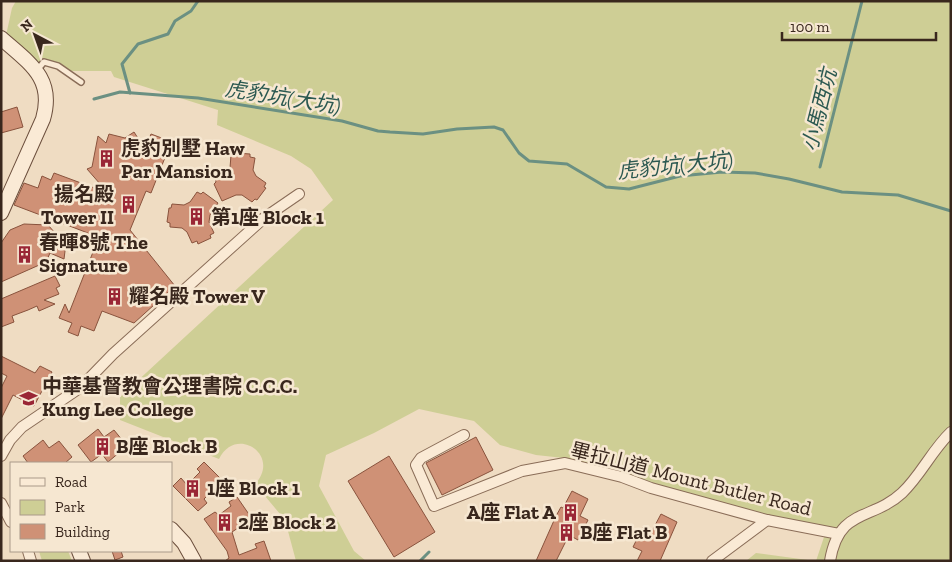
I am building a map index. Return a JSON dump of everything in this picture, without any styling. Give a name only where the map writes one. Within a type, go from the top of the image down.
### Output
[{"type":"main road","points":[[1,38],[36,70],[45,88],[47,106],[43,120],[1,213]]},
{"type":"main road","points":[[172,530],[184,543],[194,561]]},
{"type":"street","points":[[1,456],[10,440],[22,426],[76,390],[113,354],[264,218],[299,194]]},
{"type":"street","points":[[830,561],[832,547],[839,534],[854,520],[885,505],[901,494],[951,432]]},
{"type":"street","name":"畢拉山道 Mount Butler Road","points":[[464,435],[421,458],[416,465],[434,506],[522,471],[565,463],[767,520],[839,534]]},
{"type":"street","points":[[1,503],[10,520]]},
{"type":"street","points":[[712,561],[767,520]]},
{"type":"lane","points":[[36,70],[44,62],[58,66],[81,82]]},
{"type":"green space","points":[[16,1],[951,1],[951,561],[816,561],[826,531],[704,498],[573,459],[536,455],[500,445],[474,421],[419,409],[374,433],[326,455],[319,486],[354,551],[366,561],[296,561],[285,520],[254,485],[262,474],[263,464],[260,455],[254,448],[245,444],[236,444],[227,449],[219,459],[120,420],[120,397],[333,200],[311,169],[291,156],[217,125],[218,110],[114,77],[111,71],[63,71],[35,63],[5,40],[12,8]]},
{"type":"green space","points":[[39,552],[68,552],[72,561],[42,561]]},
{"type":"green space","points":[[756,553],[815,561],[746,561]]},
{"type":"building","points":[[17,107],[23,127],[1,133],[1,112]]},
{"type":"building","points":[[134,132],[145,149],[151,134],[167,140],[162,154],[166,155],[151,193],[146,191],[130,230],[175,286],[134,323],[102,311],[94,331],[81,326],[78,336],[68,332],[72,323],[59,318],[65,304],[69,313],[95,247],[84,243],[88,233],[14,205],[24,183],[38,188],[42,176],[51,180],[54,173],[108,193],[87,169],[92,167],[98,136],[106,143],[109,134],[125,138]]},
{"type":"building","points":[[236,153],[250,154],[250,157],[255,158],[253,170],[256,176],[266,183],[264,187],[266,188],[257,200],[255,199],[252,202],[242,195],[236,195],[222,201],[214,184],[216,182],[215,178],[226,173],[230,168],[231,155],[235,156]]},
{"type":"building","name":"第1座 Block 1","points":[[197,192],[201,194],[203,192],[218,203],[210,215],[209,222],[214,233],[210,235],[211,238],[198,244],[197,241],[192,243],[187,232],[182,228],[170,227],[170,223],[167,222],[169,208],[171,208],[172,204],[184,205],[190,202]]},
{"type":"building","name":"春暉8號 The Signature","points":[[24,224],[48,225],[64,243],[64,259],[50,253],[46,262],[1,282],[1,243],[10,230]]},
{"type":"building","points":[[55,276],[60,286],[56,288],[59,294],[44,300],[55,304],[39,311],[37,306],[12,316],[14,322],[1,327],[1,299]]},
{"type":"building","points":[[1,356],[35,373],[40,366],[52,372],[34,406],[13,395],[1,419],[1,388],[7,376],[1,373]]},
{"type":"building","name":"B座 Block B","points":[[98,429],[104,437],[114,430],[127,446],[108,462],[102,454],[91,462],[78,445]]},
{"type":"building","points":[[476,437],[493,470],[442,495],[426,463]]},
{"type":"building","points":[[43,440],[49,448],[59,441],[72,457],[66,462],[27,462],[23,456]]},
{"type":"building","points":[[389,456],[435,532],[394,557],[348,481]]},
{"type":"building","name":"1座 Block 1","points":[[204,462],[226,484],[219,491],[216,487],[204,499],[207,503],[198,511],[173,486],[181,478],[187,485],[200,472],[197,469]]},
{"type":"building","points":[[572,491],[588,499],[580,516],[588,520],[578,540],[569,535],[556,561],[536,561],[556,516],[561,507],[563,508]]},
{"type":"building","points":[[237,497],[255,523],[246,528],[244,524],[232,532],[239,555],[257,548],[255,544],[264,541],[271,561],[225,561],[229,558],[227,551],[204,519],[215,512],[219,515],[231,506],[229,502]]},
{"type":"building","points":[[661,514],[677,522],[660,561],[637,561],[642,551],[633,547],[643,527],[652,531]]},
{"type":"building","points":[[112,552],[121,552],[123,557],[115,560]]},
{"type":"waterway","points":[[130,93],[122,64],[138,44],[168,34],[175,21],[191,11],[198,1]]},
{"type":"waterway","name":"小馬西坑","points":[[820,167],[862,1]]},
{"type":"waterway","name":"虎豹坑(大坑)","points":[[94,99],[120,92],[198,98],[342,121],[378,131],[390,132],[423,134],[457,129],[494,127],[503,130],[519,153],[529,161],[567,164],[606,187],[629,189],[680,176],[722,172],[755,173],[842,192],[898,195],[951,211]]},
{"type":"waterway","points":[[420,561],[429,552]]},
{"type":"place","name":"虎豹別墅 Haw Par Mansion","points":[[107,159]]},
{"type":"place","name":"揚名殿 Tower II","points":[[128,205]]},
{"type":"place","name":"第1座 Block 1","points":[[197,217]]},
{"type":"place","name":"春暉8號 The Signature","points":[[25,254]]},
{"type":"place","name":"耀名殿 Tower V","points":[[115,296]]},
{"type":"place","name":"中華基督教會公理書院 C.C.C. Kung Lee College","points":[[28,398]]},
{"type":"place","name":"B座 Block B","points":[[102,446]]},
{"type":"place","name":"1座 Block 1","points":[[193,488]]},
{"type":"place","name":"A座 Flat A","points":[[570,512]]},
{"type":"place","name":"2座 Block 2","points":[[224,522]]},
{"type":"place","name":"B座 Flat B","points":[[566,532]]}]
